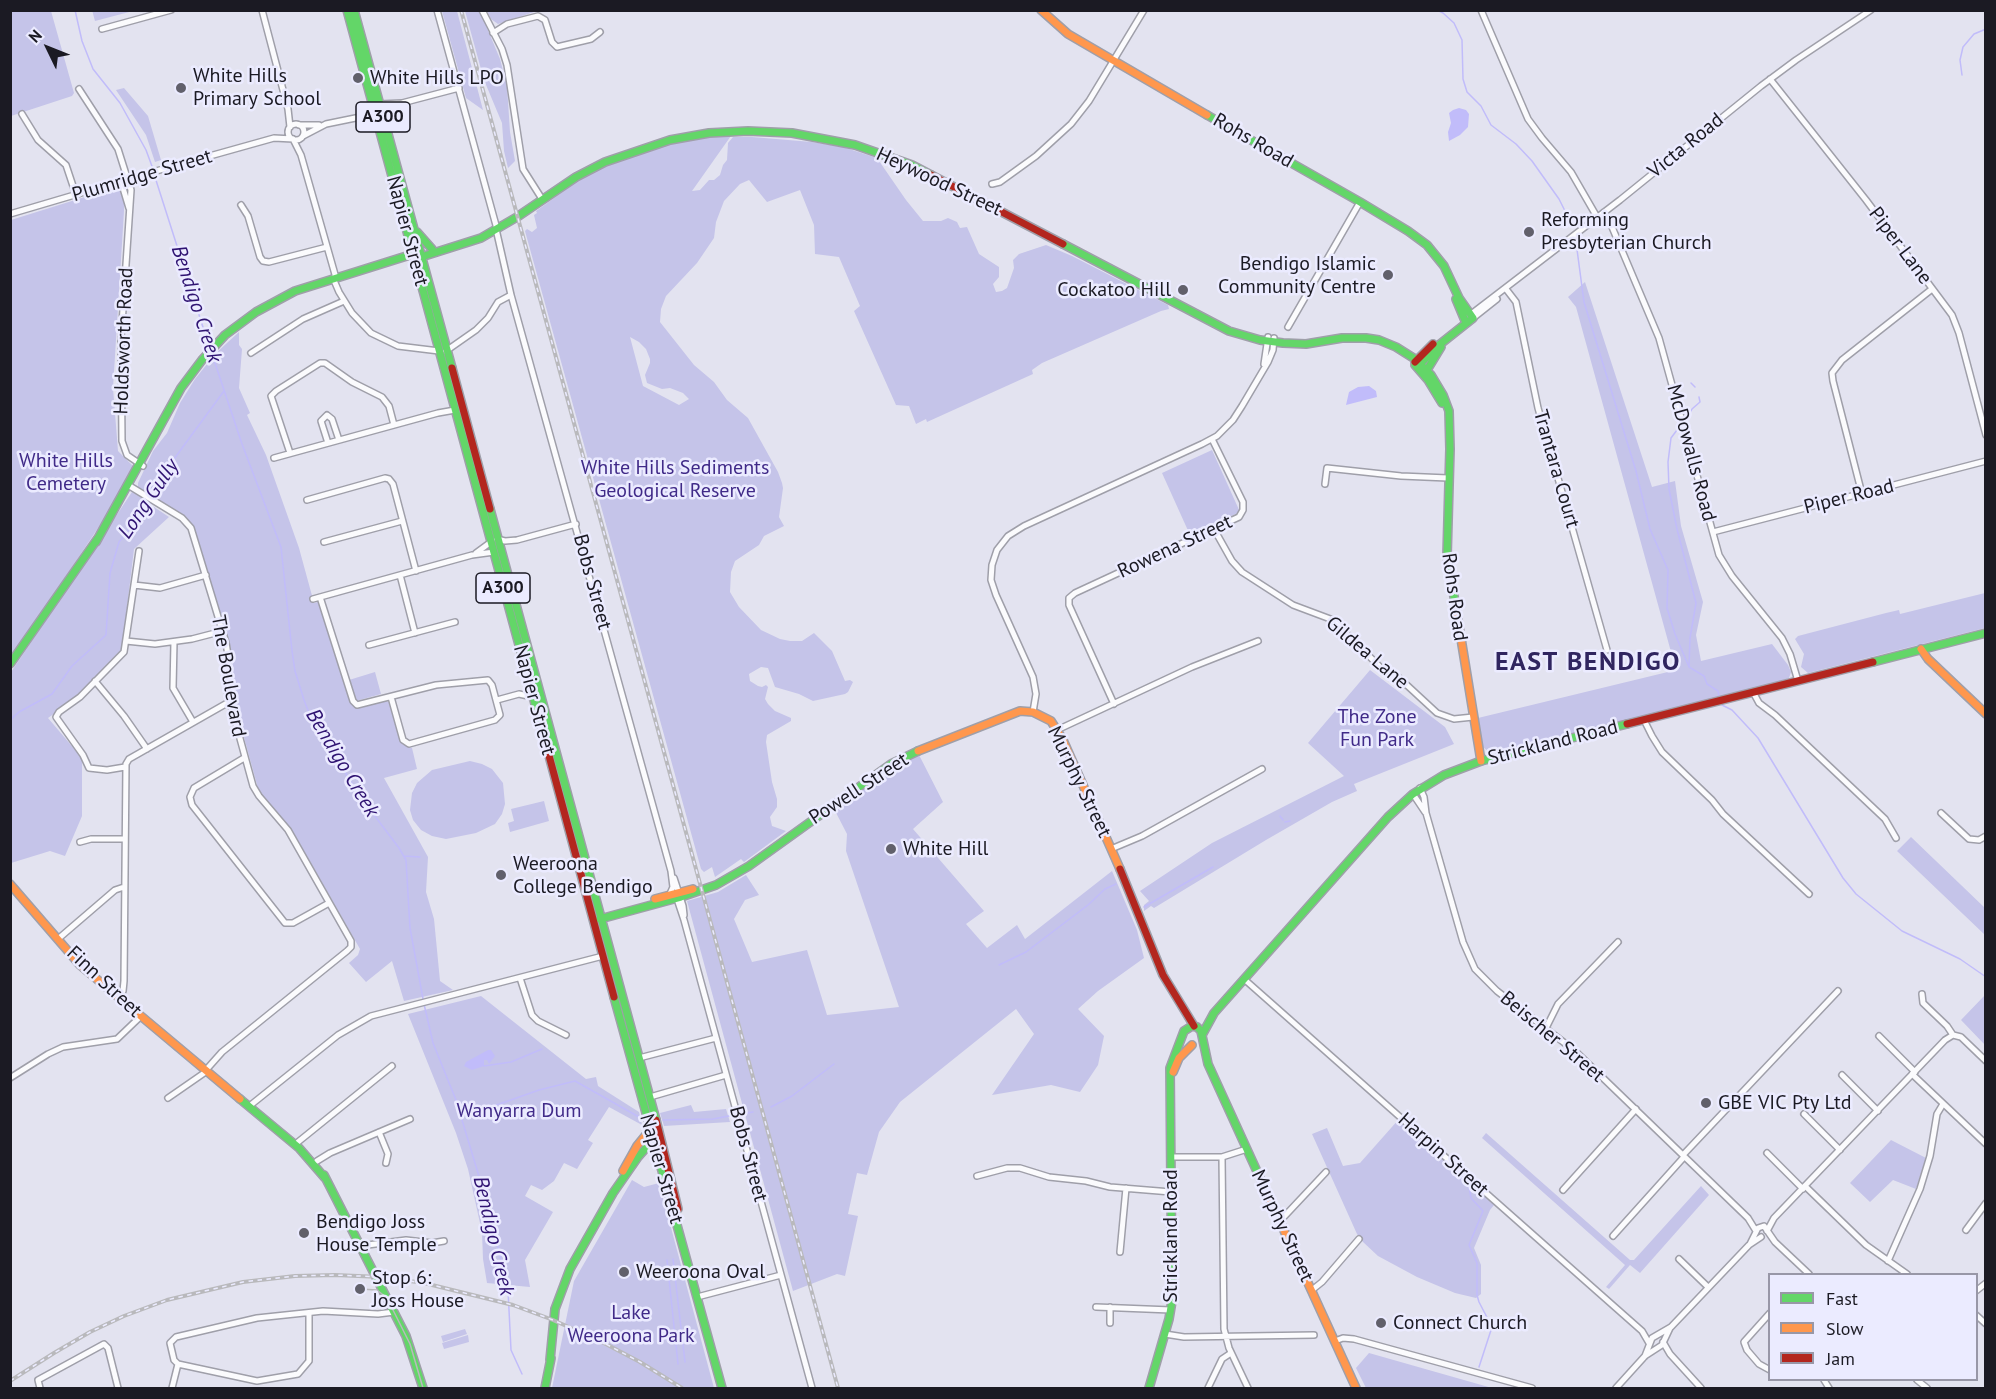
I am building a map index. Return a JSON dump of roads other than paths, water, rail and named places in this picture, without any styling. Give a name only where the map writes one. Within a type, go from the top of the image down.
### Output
[{"type":"main road","name":"Napier Street","points":[[351,10],[357,32],[354,36],[412,223],[417,256]]},
{"type":"main road","name":"Napier Street","points":[[351,10],[370,68],[376,105]]},
{"type":"main road","name":"Rohs Road","points":[[1041,10],[1068,34],[1113,62],[1408,231],[1427,245],[1444,266],[1453,285],[1458,307],[1468,319]]},
{"type":"main road","points":[[370,68],[379,115]]},
{"type":"main road","name":"Napier Street","points":[[379,115],[443,351],[455,410],[486,524],[494,541]]},
{"type":"main road","name":"Heywood Street","points":[[495,230],[598,165],[660,142],[692,135],[738,131],[813,136],[873,151],[923,170],[1197,314],[1271,339],[1366,338],[1384,342],[1401,349],[1417,364]]},
{"type":"main road","points":[[412,223],[432,249]]},
{"type":"main road","points":[[417,256],[466,244],[495,230]]},
{"type":"main road","points":[[417,256],[432,249],[495,230]]},
{"type":"main road","name":"Holdsworth Road","points":[[10,664],[96,542],[130,486],[170,408],[200,362],[225,335],[274,301],[302,288],[417,256]]},
{"type":"main road","points":[[1417,364],[1468,319]]},
{"type":"main road","points":[[1417,364],[1468,319]]},
{"type":"main road","points":[[1427,370],[1451,335]]},
{"type":"main road","name":"Napier Street","points":[[443,351],[450,362],[489,508],[494,541],[533,697],[626,1027],[650,1130],[724,1389]]},
{"type":"main road","points":[[450,362],[458,405],[455,410]]},
{"type":"main road","name":"Rohs Road","points":[[1417,364],[1427,370],[1439,387],[1446,403],[1450,431],[1447,556],[1481,761]]},
{"type":"main road","name":"Rohs Road","points":[[1417,364],[1439,397],[1450,431]]},
{"type":"main road","points":[[483,485],[480,488],[486,524]]},
{"type":"main road","points":[[489,508],[497,552]]},
{"type":"main road","name":"Napier Street","points":[[497,552],[538,690],[596,918],[603,956],[650,1096],[699,1297]]},
{"type":"main road","name":"Strickland Road","points":[[1202,1036],[1214,1013],[1374,832],[1420,788],[1452,771],[1481,761],[1986,633]]},
{"type":"main road","points":[[1921,649],[1928,659],[1986,714]]},
{"type":"main road","points":[[538,690],[535,693],[541,724]]},
{"type":"main road","name":"Powell Street","points":[[596,918],[712,887],[749,866],[874,775],[900,759],[1006,715],[1024,711],[1033,712]]},
{"type":"main road","name":"Murphy Street","points":[[1033,712],[1047,718],[1057,730],[1111,849],[1156,959],[1179,1004],[1194,1026]]},
{"type":"main road","name":"Finn Street","points":[[10,884],[80,964],[119,999],[297,1143],[315,1162],[412,1348],[423,1389]]},
{"type":"main road","name":"Murphy Street","points":[[1179,1004],[1183,1020],[1183,1034]]},
{"type":"main road","name":"Strickland Road","points":[[1194,1026],[1214,1013]]},
{"type":"main road","points":[[1194,1026],[1200,1029],[1202,1036],[1199,1043],[1192,1045],[1185,1042],[1183,1034],[1188,1027],[1194,1026]]},
{"type":"main road","name":"Strickland Road","points":[[1149,1389],[1171,1310],[1171,1061],[1183,1034]]},
{"type":"main road","name":"Murphy Street","points":[[1202,1036],[1208,1064],[1356,1389]]},
{"type":"main road","name":"Strickland Road","points":[[1171,1080],[1179,1058],[1192,1045]]},
{"type":"main road","name":"Murphy Street","points":[[1192,1045],[1208,1064]]},
{"type":"main road","points":[[613,1193],[656,1133],[650,1096]]},
{"type":"main road","points":[[545,1389],[565,1281],[633,1152],[650,1130]]},
{"type":"street","points":[[102,29],[171,10]]},
{"type":"street","points":[[262,10],[288,109],[289,134],[301,155],[335,278],[344,301],[361,324],[377,337],[398,346],[443,351],[467,337],[484,323],[498,302],[511,295]]},
{"type":"street","name":"Bobs Street","points":[[437,10],[492,213],[511,295],[576,524],[676,896]]},
{"type":"street","points":[[482,10],[502,49],[507,65],[521,163],[525,174],[542,199]]},
{"type":"street","name":"Heywood Street","points":[[993,184],[1014,173],[1062,134],[1079,115],[1144,10]]},
{"type":"street","points":[[1481,10],[1528,119],[1571,172],[1597,217]]},
{"type":"street","name":"Victa Road","points":[[1468,319],[1770,79],[1871,10]]},
{"type":"street","points":[[493,33],[507,24],[538,16],[545,20],[552,42],[557,47],[591,39],[600,32]]},
{"type":"street","name":"Piper Lane","points":[[1770,79],[1866,200],[1949,311],[1957,327],[1986,435]]},
{"type":"street","name":"Holdsworth Road","points":[[79,88],[80,93],[117,147],[132,195],[121,339],[122,441],[127,455],[141,465]]},
{"type":"street","points":[[356,116],[376,105],[402,103],[459,88]]},
{"type":"street","points":[[290,128],[299,125],[326,124],[356,116],[379,115],[402,103]]},
{"type":"street","points":[[288,109],[303,129],[301,155]]},
{"type":"street","points":[[22,114],[38,140],[67,167],[76,195]]},
{"type":"street","points":[[293,139],[298,140],[326,124]]},
{"type":"street","name":"Plumridge Street","points":[[10,214],[274,138],[290,128]]},
{"type":"street","name":"Plumridge Street","points":[[274,138],[293,139]]},
{"type":"street","name":"Holdsworth Road","points":[[119,182],[130,210]]},
{"type":"street","points":[[1288,327],[1360,202]]},
{"type":"street","points":[[241,205],[248,216],[263,261],[269,262],[327,247]]},
{"type":"street","name":"McDowalls Road","points":[[1604,212],[1659,338],[1717,550],[1725,566],[1785,642],[1798,681]]},
{"type":"street","name":"Trantara Court","points":[[1506,289],[1516,302],[1538,408],[1607,650]]},
{"type":"street","points":[[1862,494],[1832,373],[1842,360],[1932,289]]},
{"type":"street","points":[[251,353],[303,319],[344,301]]},
{"type":"street","points":[[417,348],[440,341],[453,341],[467,337]]},
{"type":"street","points":[[1212,439],[1235,417],[1258,380],[1268,362],[1271,339]]},
{"type":"street","points":[[290,453],[271,396],[320,363],[325,363],[352,382],[384,398],[389,406],[394,425]]},
{"type":"street","points":[[274,458],[438,412],[453,401]]},
{"type":"street","points":[[438,412],[455,410]]},
{"type":"street","points":[[328,443],[321,421],[327,415],[332,419],[339,440]]},
{"type":"street","name":"Rowena Street","points":[[1114,704],[1069,605],[1069,598],[1075,593],[1239,517],[1244,506],[1212,439]]},
{"type":"street","name":"Murphy Street","points":[[1033,712],[1036,699],[1035,684],[993,588],[992,565],[1002,542],[1015,530],[1212,439]]},
{"type":"street","name":"Piper Road","points":[[1713,532],[1986,461]]},
{"type":"street","points":[[1325,484],[1327,468],[1401,476],[1448,478]]},
{"type":"street","points":[[307,500],[387,478],[392,482],[416,571]]},
{"type":"street","name":"The Boulevard","points":[[130,486],[182,518],[190,526],[223,631],[228,655],[226,686],[229,702],[255,790],[288,830],[350,938],[351,947],[222,1052],[206,1070]]},
{"type":"street","points":[[324,542],[402,520]]},
{"type":"street","points":[[313,599],[472,555],[485,549],[494,541],[517,540],[576,524]]},
{"type":"street","name":"Gildea Lane","points":[[1214,530],[1232,561],[1242,572],[1293,605],[1328,616],[1381,668],[1397,676],[1437,713],[1454,719],[1473,717]]},
{"type":"street","points":[[472,555],[497,552],[517,540]]},
{"type":"street","points":[[125,768],[107,770],[89,768],[83,754],[57,720],[58,713],[75,702],[122,653],[126,641],[139,551]]},
{"type":"street","points":[[134,585],[160,588],[206,575]]},
{"type":"street","points":[[400,575],[415,633]]},
{"type":"street","points":[[320,597],[354,703],[359,706],[391,697],[436,685],[488,680],[492,683],[500,715],[497,719],[409,744],[403,740],[391,697]]},
{"type":"street","points":[[369,645],[455,622]]},
{"type":"street","points":[[126,641],[149,644],[174,642],[223,631]]},
{"type":"street","points":[[1057,730],[1192,666],[1258,641]]},
{"type":"street","points":[[174,642],[173,688],[193,723]]},
{"type":"street","points":[[95,681],[147,749]]},
{"type":"street","points":[[514,695],[530,684]]},
{"type":"street","points":[[1753,692],[1759,703],[1775,715],[1885,819],[1896,838]]},
{"type":"street","points":[[497,700],[523,694],[533,697]]},
{"type":"street","points":[[119,999],[123,992],[124,981],[125,768],[128,760],[229,702]]},
{"type":"street","points":[[1644,720],[1662,752],[1712,800],[1723,814],[1809,894]]},
{"type":"street","points":[[244,758],[196,786],[190,797],[193,807],[285,923],[293,923],[329,903]]},
{"type":"street","points":[[1111,849],[1142,836],[1262,769]]},
{"type":"street","name":"Beischer Street","points":[[1420,788],[1463,942],[1475,969],[1497,991],[1575,1051],[1748,1218],[1767,1231]]},
{"type":"street","name":"Beischer Street","points":[[1413,794],[1426,813]]},
{"type":"street","points":[[182,796],[190,797]]},
{"type":"street","points":[[1941,813],[1969,839],[1978,840],[1986,836]]},
{"type":"street","points":[[80,842],[91,839],[125,839]]},
{"type":"street","name":"Bobs Street","points":[[671,871],[673,887],[812,1389]]},
{"type":"street","points":[[58,939],[117,888],[124,887]]},
{"type":"street","points":[[1546,1028],[1558,1004],[1618,942]]},
{"type":"street","points":[[251,1106],[348,1028],[371,1016],[603,956]]},
{"type":"street","points":[[520,978],[532,1015],[538,1021],[566,1035]]},
{"type":"street","name":"Harpin Street","points":[[1244,979],[1642,1331],[1649,1344]]},
{"type":"street","points":[[1613,1236],[1683,1156],[1838,992]]},
{"type":"street","points":[[1922,994],[1923,1003],[1953,1035],[1962,1038],[1986,1061]]},
{"type":"street","points":[[10,1078],[63,1047],[117,1040],[141,1017]]},
{"type":"street","points":[[1749,1245],[1756,1231],[1774,1218],[1953,1035]]},
{"type":"street","points":[[1879,1036],[1986,1144]]},
{"type":"street","points":[[638,1058],[716,1038]]},
{"type":"street","points":[[297,1143],[392,1066]]},
{"type":"street","points":[[168,1098],[206,1070]]},
{"type":"street","points":[[650,1096],[726,1075]]},
{"type":"street","points":[[1842,1075],[1878,1111]]},
{"type":"street","points":[[1888,1261],[1920,1189],[1930,1156],[1937,1114],[1944,1104]]},
{"type":"street","points":[[1563,1190],[1636,1109]]},
{"type":"street","points":[[1804,1114],[1840,1150]]},
{"type":"street","points":[[315,1162],[330,1153],[410,1119]]},
{"type":"street","points":[[379,1132],[388,1154],[386,1163]]},
{"type":"street","points":[[1171,1157],[1222,1157],[1247,1149]]},
{"type":"street","points":[[1767,1153],[1866,1245],[1904,1273]]},
{"type":"street","points":[[1222,1157],[1226,1336],[1231,1353],[1248,1389]]},
{"type":"street","points":[[977,1176],[1008,1168],[1020,1168],[1048,1177],[1086,1181],[1110,1187],[1171,1192]]},
{"type":"street","points":[[1280,1221],[1326,1172]]},
{"type":"street","points":[[1120,1252],[1126,1188]]},
{"type":"street","points":[[1966,1230],[1986,1203]]},
{"type":"street","name":"Beischer Street","points":[[1748,1218],[1762,1237]]},
{"type":"street","points":[[1616,1389],[1645,1356],[1660,1347],[1671,1327],[1708,1287],[1749,1245],[1762,1237],[1774,1218]]},
{"type":"street","points":[[1767,1231],[1807,1273]]},
{"type":"street","points":[[1762,1237],[1775,1242]]},
{"type":"street","points":[[1312,1290],[1322,1282],[1359,1239]]},
{"type":"street","points":[[360,1246],[406,1240],[432,1243],[444,1241]]},
{"type":"street","points":[[1679,1259],[1708,1287]]},
{"type":"street","points":[[699,1297],[781,1275]]},
{"type":"street","points":[[1096,1307],[1171,1310]]},
{"type":"street","points":[[1110,1307],[1110,1323]]},
{"type":"street","points":[[309,1313],[309,1361],[298,1374],[257,1381],[178,1364],[174,1360],[168,1339],[257,1318],[328,1311],[386,1314],[394,1312]]},
{"type":"street","points":[[1768,1315],[1744,1342],[1745,1348],[1759,1364],[1768,1369]]},
{"type":"street","points":[[1645,1356],[1651,1339],[1671,1327]]},
{"type":"street","name":"Harpin Street","points":[[1642,1331],[1656,1336]]},
{"type":"street","points":[[1165,1334],[1184,1337],[1314,1335]]},
{"type":"street","points":[[1656,1336],[1660,1337],[1670,1354],[1701,1389]]},
{"type":"street","points":[[1335,1341],[1343,1338],[1354,1339],[1532,1389]]},
{"type":"street","points":[[40,1389],[38,1380],[105,1344],[118,1389]]},
{"type":"street","points":[[1649,1344],[1670,1354]]},
{"type":"street","points":[[1208,1389],[1222,1359],[1231,1353]]},
{"type":"street","points":[[172,1389],[178,1364]]},
{"type":"waterway","name":"Bendigo Creek","points":[[75,10],[82,41],[93,69],[120,103],[146,150],[153,169]]},
{"type":"waterway","points":[[1437,10],[1454,23],[1462,40],[1463,79],[1467,92],[1481,106],[1491,125],[1516,144],[1532,161],[1559,199],[1573,227]]},
{"type":"waterway","points":[[1962,75],[1960,60],[1963,47],[1974,34],[1986,29]]},
{"type":"waterway","name":"Bendigo Creek","points":[[154,174],[209,346]]},
{"type":"waterway","points":[[1576,242],[1584,302],[1636,471],[1650,529],[1668,570],[1667,608],[1689,667]]},
{"type":"waterway","name":"Bendigo Creek","points":[[212,354],[242,444],[281,547],[295,671],[304,700],[309,713],[359,795],[406,860],[410,928],[423,999]]},
{"type":"waterway","points":[[1691,383],[1695,387]]},
{"type":"waterway","name":"Long Gully","points":[[10,720],[19,712],[52,694],[72,666],[106,635],[110,573],[119,542],[139,517],[149,493],[224,391]]},
{"type":"waterway","points":[[1687,419],[1692,409],[1700,402],[1699,397]]},
{"type":"waterway","points":[[1677,430],[1671,438],[1668,462],[1669,489],[1696,603],[1690,638],[1689,667],[1704,676],[1707,684],[1718,691],[1719,697]]},
{"type":"waterway","points":[[1722,705],[1732,710],[1758,738],[1843,878],[1856,894],[1902,931],[1960,959],[1986,977]]},
{"type":"waterway","points":[[1280,816],[1283,820]]},
{"type":"waterway","points":[[1285,822],[1290,821]]},
{"type":"waterway","points":[[404,856],[420,857]]},
{"type":"waterway","points":[[1144,907],[1213,867]]},
{"type":"waterway","points":[[999,965],[1026,952],[1088,905],[1105,889],[1116,884]]},
{"type":"waterway","name":"Bendigo Creek","points":[[424,1004],[433,1043],[456,1100],[490,1213],[508,1290],[511,1350],[522,1374]]},
{"type":"waterway","points":[[484,1066],[511,1062],[542,1049]]},
{"type":"waterway","points":[[771,1107],[792,1096],[834,1064]]},
{"type":"waterway","points":[[474,1113],[539,1090],[575,1081],[639,1117]]},
{"type":"waterway","points":[[742,1114],[753,1112]]},
{"type":"waterway","points":[[663,1120],[713,1119],[734,1115]]},
{"type":"waterway","points":[[1468,1181],[1471,1198],[1483,1211],[1469,1245],[1477,1263],[1477,1295],[1492,1327],[1479,1367]]},
{"type":"waterway","points":[[673,1259],[685,1362]]},
{"type":"waterway","points":[[667,1260],[678,1364]]},
{"type":"tram line","points":[[360,1289],[377,1290],[387,1298],[410,1344],[423,1388]]},
{"type":"railway","points":[[461,10],[838,1388]]},
{"type":"railway","points":[[10,1381],[90,1332],[167,1300],[243,1282],[295,1276],[335,1275],[381,1277],[424,1283],[513,1305],[602,1342],[682,1388]]},
{"type":"place","name":"White Hills LPO","points":[[358,78]]},
{"type":"place","name":"White Hills Primary School","points":[[181,88]]},
{"type":"place","name":"Reforming Presbyterian Church","points":[[1529,232]]},
{"type":"place","name":"Bendigo Islamic Community Centre","points":[[1388,275]]},
{"type":"place","name":"Cockatoo Hill","points":[[1183,290]]},
{"type":"place","name":"White Hill","points":[[891,849]]},
{"type":"place","name":"Weeroona College Bendigo","points":[[501,875]]},
{"type":"place","name":"GBE VIC Pty Ltd","points":[[1706,1103]]},
{"type":"place","name":"Bendigo Joss House Temple","points":[[304,1233]]},
{"type":"place","name":"Weeroona Oval","points":[[624,1272]]},
{"type":"place","name":"Stop 6: Joss House","points":[[360,1289]]},
{"type":"place","name":"Connect Church","points":[[1381,1323]]},
{"type":"district","name":"EAST BENDIGO","points":[[1588,663]]},
{"type":"park label","name":"White Hills Cemetery","points":[[66,472]]},
{"type":"park label","name":"White Hills Sediments Geological Reserve","points":[[675,480]]},
{"type":"park label","name":"The Zone Fun Park","points":[[1377,728]]},
{"type":"park label","name":"Wanyarra Dum","points":[[519,1111]]},
{"type":"park label","name":"Lake Weeroona Park","points":[[631,1324]]}]
